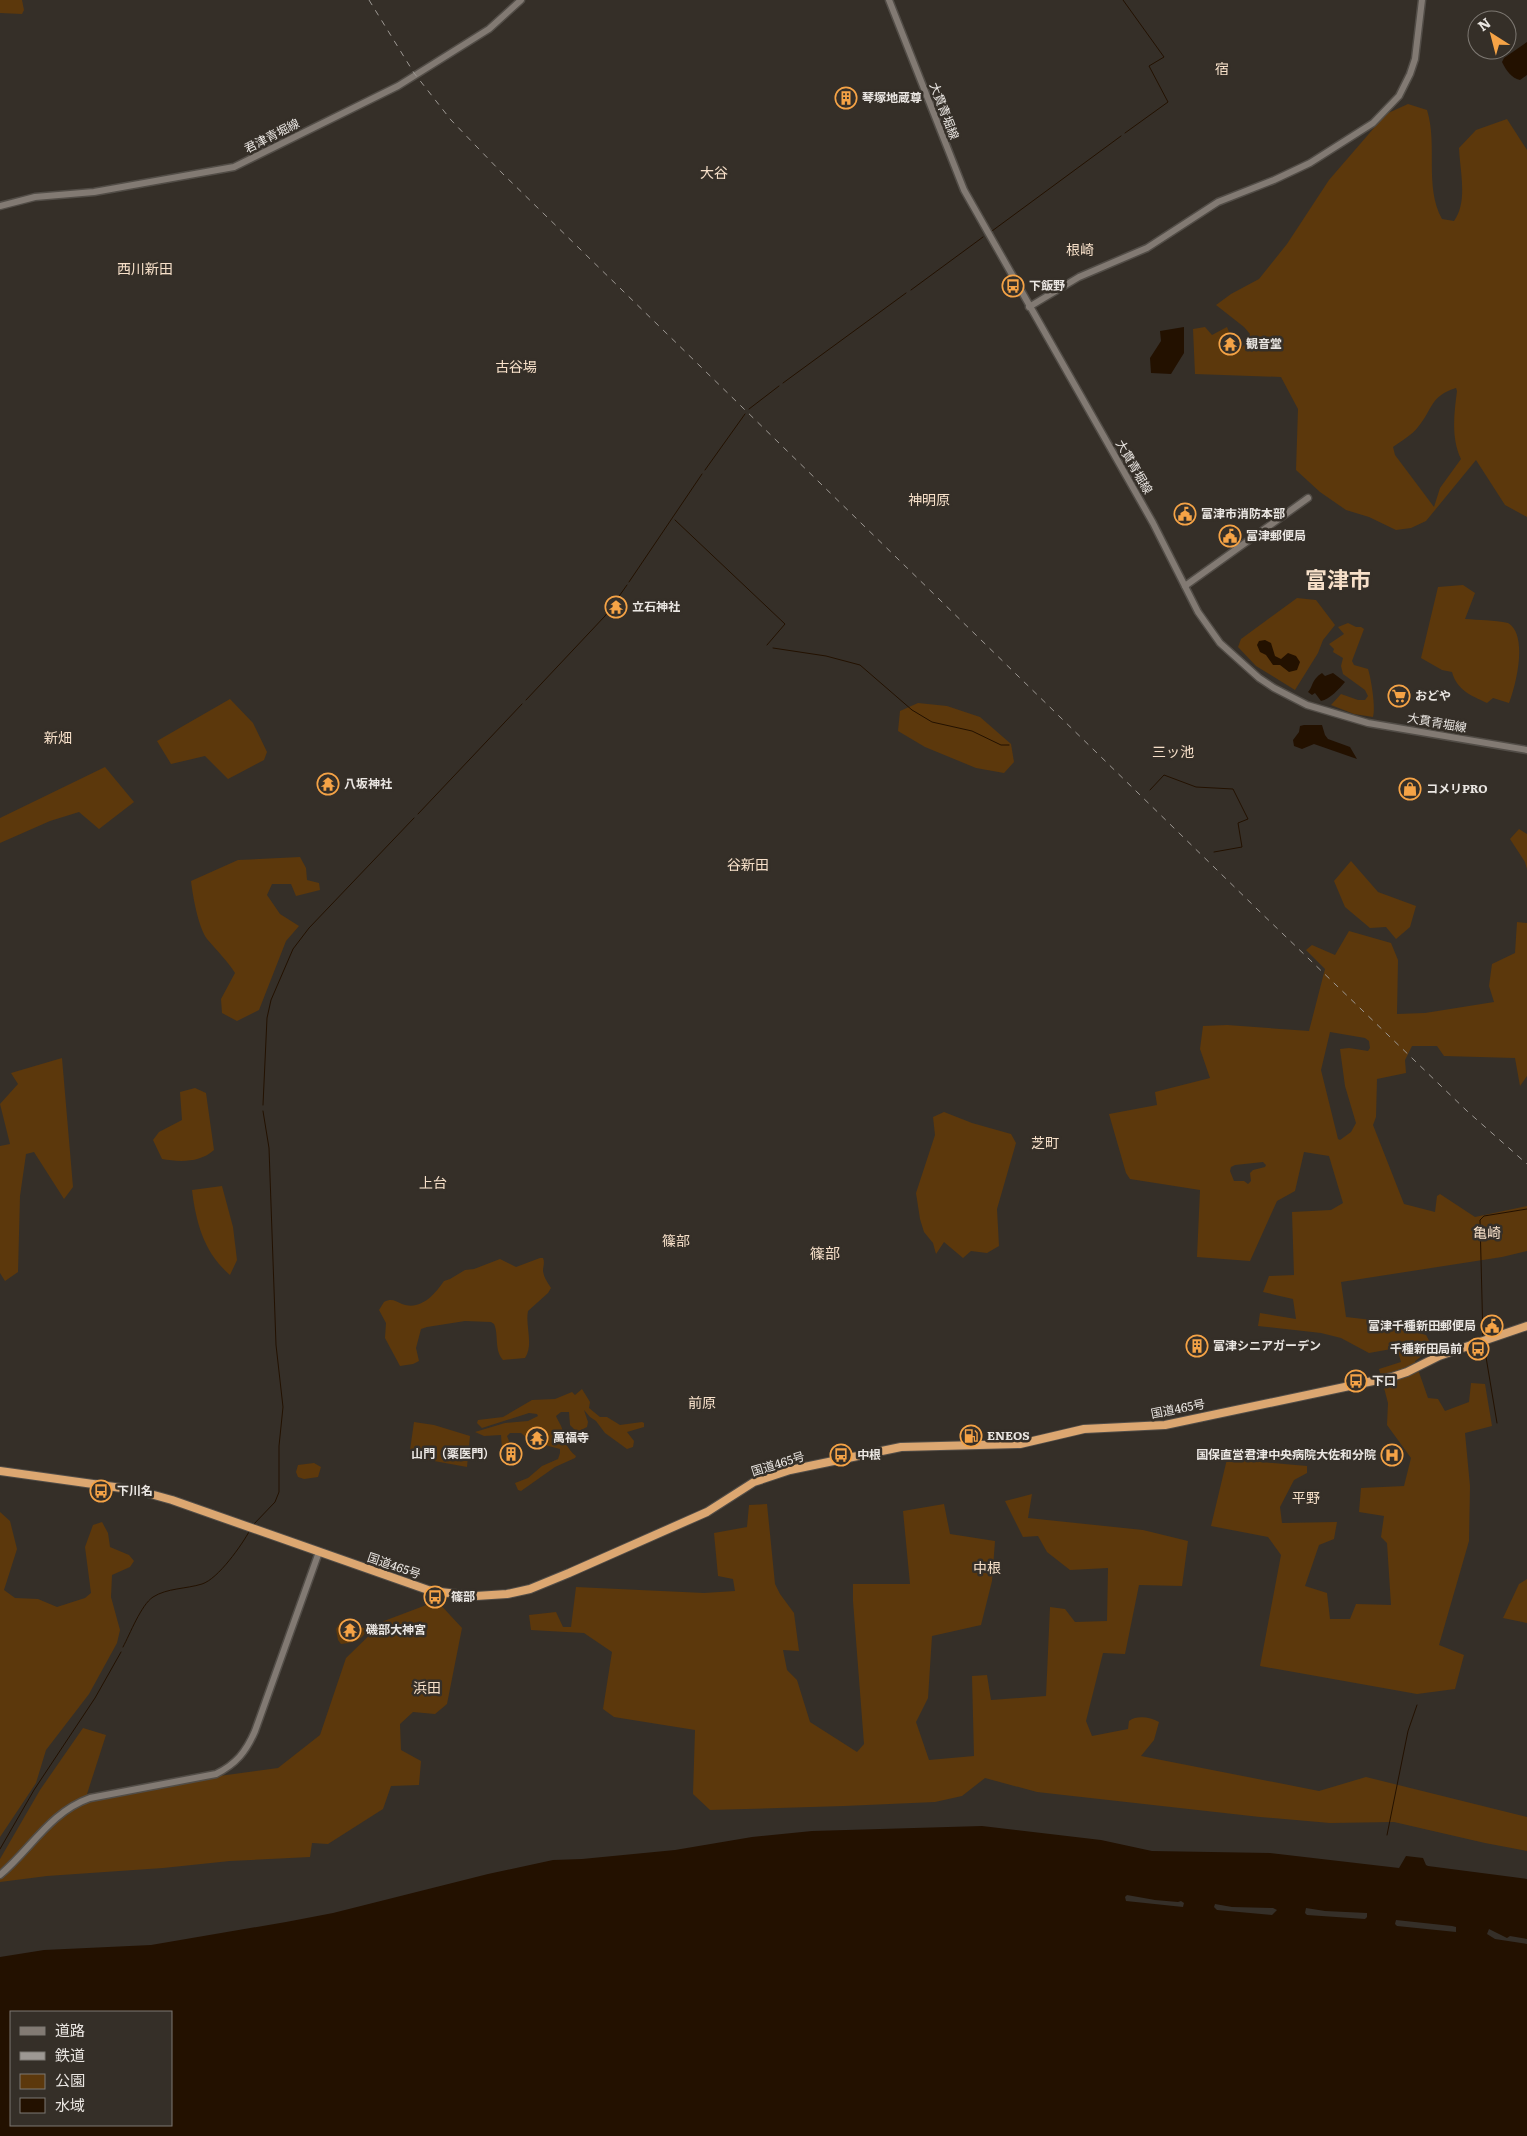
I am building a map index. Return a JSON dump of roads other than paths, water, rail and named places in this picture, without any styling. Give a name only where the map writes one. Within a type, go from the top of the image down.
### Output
[{"type":"highway","name":"国道465号","points":[[0,1471],[136,1490],[172,1500],[431,1591],[476,1596],[507,1594],[530,1589],[570,1573],[707,1512],[754,1482],[790,1470],[902,1447],[1020,1444],[1084,1429],[1165,1425],[1392,1377],[1407,1372],[1439,1356],[1527,1326]]},
{"type":"main road","name":"君津青堀線","points":[[0,206],[35,197],[94,192],[234,167],[398,86],[489,29],[521,0]]},
{"type":"main road","name":"大貫青堀線","points":[[889,0],[957,177],[1153,523],[1210,630],[1232,656],[1274,688],[1307,705],[1368,723],[1527,750]]},
{"type":"main road","points":[[1029,307],[1079,277],[1147,248],[1218,202],[1274,180],[1310,163],[1368,126],[1390,107],[1399,96],[1410,74],[1415,59],[1422,0]]},
{"type":"main road","points":[[1185,586],[1308,498]]},
{"type":"main road","points":[[0,1875],[12,1865],[57,1815],[72,1805],[90,1798],[216,1774],[232,1765],[242,1755],[255,1731],[319,1552]]},
{"type":"water","points":[[1527,42],[1527,75],[1520,80],[1511,76],[1502,62],[1503,60],[1517,60],[1517,49]]},
{"type":"water","points":[[1184,327],[1184,353],[1171,374],[1151,373],[1150,358],[1161,341],[1160,331]]},
{"type":"water","points":[[1265,640],[1271,643],[1275,656],[1281,659],[1288,653],[1296,656],[1300,662],[1297,670],[1289,672],[1280,665],[1273,665],[1266,655],[1260,652],[1257,645],[1259,641]]},
{"type":"water","points":[[1322,673],[1325,676],[1333,673],[1345,682],[1331,696],[1321,701],[1315,693],[1312,695],[1308,692],[1316,678]]},
{"type":"water","points":[[1322,725],[1328,739],[1350,747],[1357,759],[1314,744],[1302,749],[1294,746],[1293,740],[1299,732],[1300,726]]},
{"type":"water","points":[[982,1826],[1101,1840],[1152,1851],[1270,1853],[1399,1868],[1406,1856],[1423,1858],[1428,1866],[1527,1879],[1527,2136],[0,2136],[0,1957],[44,1950],[151,1945],[333,1913],[488,1874],[553,1860],[675,1850],[752,1837],[812,1831]]},
{"type":"waterway","points":[[1123,0],[1164,57],[1149,66],[1168,102],[1125,133]]},
{"type":"waterway","points":[[992,231],[1121,136]]},
{"type":"waterway","points":[[911,290],[983,237]]},
{"type":"waterway","points":[[783,383],[906,293]]},
{"type":"waterway","points":[[749,409],[779,386]]},
{"type":"waterway","points":[[705,470],[745,414]]},
{"type":"waterway","points":[[629,582],[702,474]]},
{"type":"waterway","points":[[675,520],[785,624],[767,645]]},
{"type":"waterway","points":[[526,700],[605,616],[627,585]]},
{"type":"waterway","points":[[773,648],[826,656],[860,665],[912,710],[932,722],[972,731],[1001,745],[1009,745]]},
{"type":"waterway","points":[[418,814],[522,704]]},
{"type":"waterway","points":[[1150,790],[1164,775],[1196,787],[1233,789],[1248,819],[1238,823],[1242,847],[1214,852]]},
{"type":"waterway","points":[[263,1105],[267,1018],[271,1000],[293,949],[309,928],[414,818]]},
{"type":"waterway","points":[[254,1524],[275,1502],[279,1492],[279,1446],[283,1407],[276,1345],[269,1148],[263,1111]]},
{"type":"waterway","points":[[1483,1338],[1480,1220],[1484,1216],[1527,1209]]},
{"type":"waterway","points":[[1484,1345],[1497,1423]]},
{"type":"waterway","points":[[123,1647],[144,1606],[153,1597],[170,1590],[196,1586],[208,1581],[229,1561],[250,1530]]},
{"type":"waterway","points":[[0,1849],[34,1790],[95,1698],[121,1652]]},
{"type":"waterway","points":[[1387,1835],[1408,1731],[1417,1705]]},
{"type":"railway","points":[[369,0],[414,73],[451,120],[503,174],[1256,908],[1467,1111],[1527,1164]]},
{"type":"place","name":"琴塚地蔵尊","points":[[846,98]]},
{"type":"place","name":"下飯野","points":[[1013,286]]},
{"type":"place","name":"観音堂","points":[[1230,344]]},
{"type":"place","name":"富津市消防本部","points":[[1185,514]]},
{"type":"place","name":"富津郵便局","points":[[1230,536]]},
{"type":"place","name":"立石神社","points":[[616,607]]},
{"type":"place","name":"おどや","points":[[1399,696]]},
{"type":"place","name":"八坂神社","points":[[328,784]]},
{"type":"place","name":"コメリPRO","points":[[1410,789]]},
{"type":"place","name":"富津千種新田郵便局","points":[[1492,1326]]},
{"type":"place","name":"富津シニアガーデン","points":[[1197,1346]]},
{"type":"place","name":"千種新田局前","points":[[1478,1349]]},
{"type":"place","name":"下口","points":[[1356,1381]]},
{"type":"place","name":"ENEOS","points":[[971,1436]]},
{"type":"place","name":"萬福寺","points":[[537,1438]]},
{"type":"place","name":"山門（薬医門）","points":[[511,1454]]},
{"type":"place","name":"中根","points":[[841,1455]]},
{"type":"place","name":"国保直営君津中央病院大佐和分院","points":[[1392,1455]]},
{"type":"place","name":"下川名","points":[[101,1491]]},
{"type":"place","name":"篠部","points":[[435,1597]]},
{"type":"place","name":"磯部大神宮","points":[[350,1630]]},
{"type":"district","name":"宿","points":[[1222,69]]},
{"type":"district","name":"大谷","points":[[714,173]]},
{"type":"district","name":"根崎","points":[[1080,250]]},
{"type":"district","name":"西川新田","points":[[145,269]]},
{"type":"district","name":"古谷場","points":[[516,367]]},
{"type":"district","name":"神明原","points":[[929,500]]},
{"type":"district","name":"富津市","points":[[1338,580]]},
{"type":"district","name":"新畑","points":[[58,738]]},
{"type":"district","name":"三ッ池","points":[[1173,752]]},
{"type":"district","name":"谷新田","points":[[748,865]]},
{"type":"district","name":"芝町","points":[[1045,1143]]},
{"type":"district","name":"上台","points":[[433,1183]]},
{"type":"district","name":"亀崎","points":[[1487,1233]]},
{"type":"district","name":"篠部","points":[[676,1241]]},
{"type":"district","name":"篠部","points":[[825,1254]]},
{"type":"district","name":"前原","points":[[702,1403]]},
{"type":"district","name":"平野","points":[[1306,1498]]},
{"type":"district","name":"中根","points":[[987,1568]]},
{"type":"district","name":"浜田","points":[[427,1688]]}]
